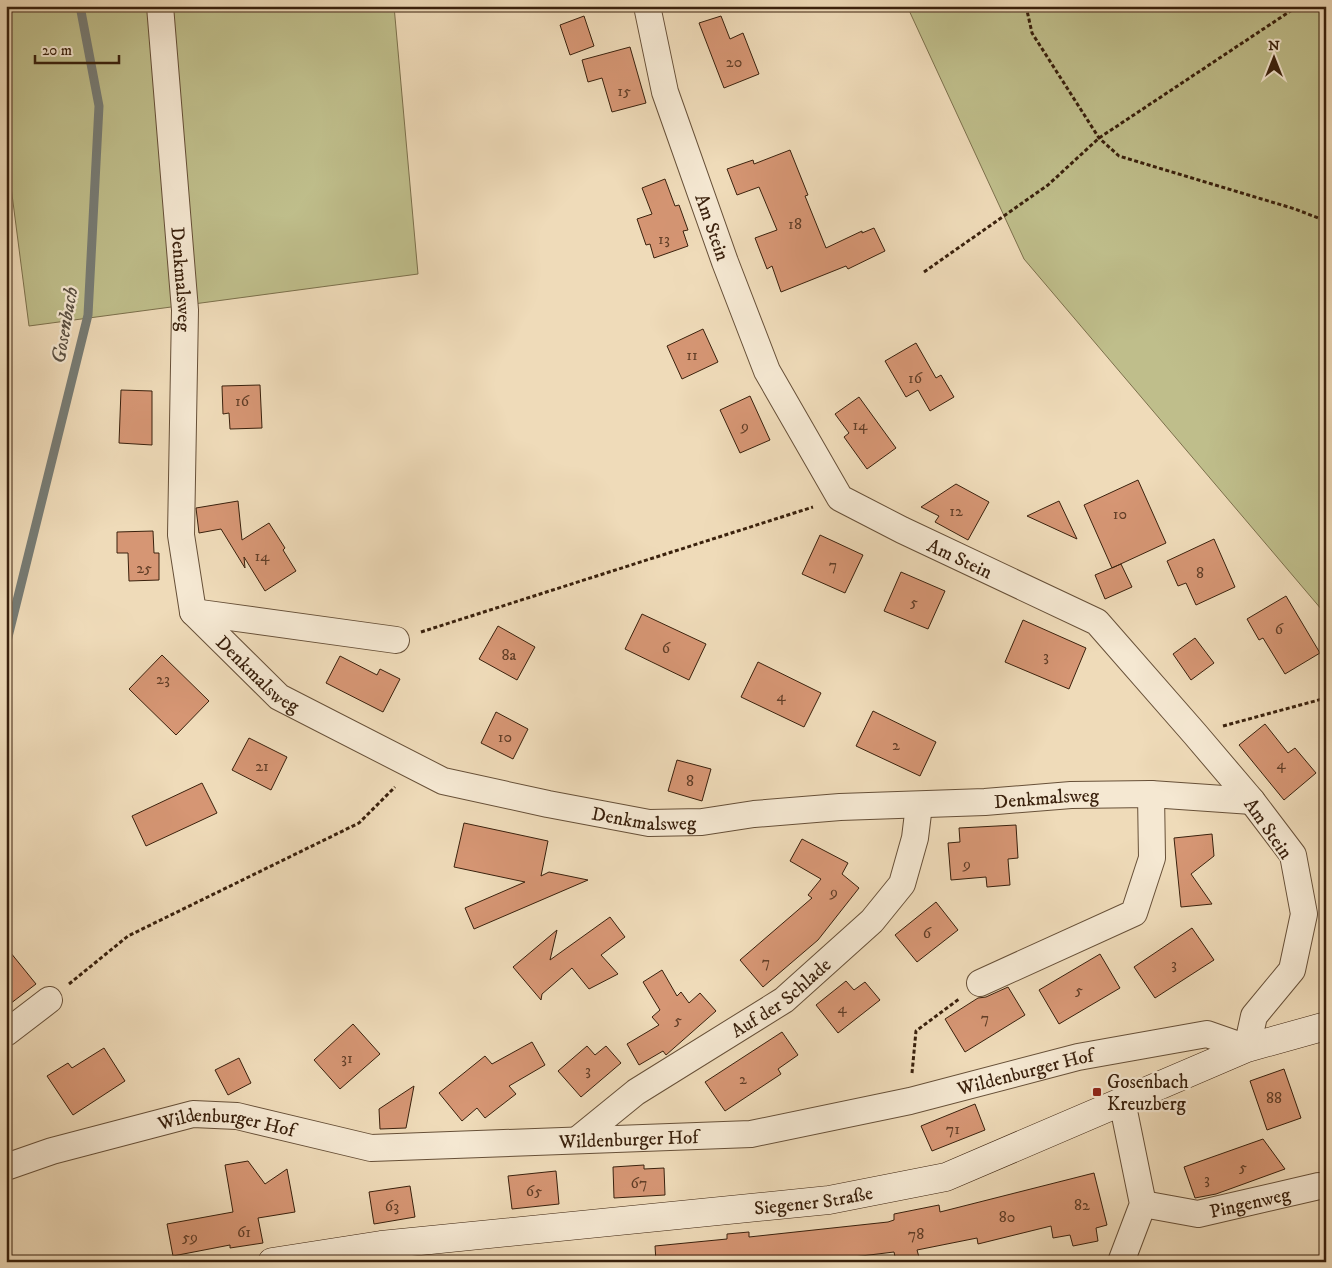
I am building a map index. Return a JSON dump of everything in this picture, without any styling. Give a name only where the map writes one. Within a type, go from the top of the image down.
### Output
[{"type":"main road","name":"Siegener Straße","points":[[272,1262],[381,1245],[829,1200],[946,1177],[1247,1048],[1326,1026]]},
{"type":"street","name":"Denkmalsweg","points":[[160,6],[185,310],[181,535],[193,612],[279,697],[443,781],[548,804],[649,823],[702,822],[754,814],[840,807],[985,802],[1071,795],[1151,794],[1252,802]]},
{"type":"street","name":"Am Stein","points":[[647,6],[665,92],[725,262],[764,362],[840,498],[902,530],[1097,622],[1195,734],[1293,855],[1304,914],[1292,970],[1254,1016],[1247,1048]]},
{"type":"street","name":"Denkmalsweg","points":[[193,612],[396,640]]},
{"type":"street","points":[[980,983],[1134,913],[1152,858],[1151,794]]},
{"type":"street","name":"Auf der Schlade","points":[[577,1140],[636,1092],[784,1000],[872,921],[902,884],[915,838],[919,805]]},
{"type":"street","points":[[6,1033],[49,1000]]},
{"type":"street","name":"Wildenburger Hof","points":[[6,1167],[52,1151],[193,1114],[236,1116],[371,1148],[751,1134],[910,1101],[1078,1057],[1207,1034],[1247,1048]]},
{"type":"street","points":[[1121,1262],[1143,1204],[1122,1101]]},
{"type":"street","name":"Pingenweg","points":[[1143,1204],[1198,1214],[1326,1186]]},
{"type":"path","points":[[1026,6],[1032,33],[1099,138],[1119,156],[1286,206],[1326,221]]},
{"type":"path","points":[[924,272],[1048,185],[1099,138],[1298,6]]},
{"type":"path","points":[[396,640],[840,498]]},
{"type":"path","points":[[1195,734],[1326,698]]},
{"type":"path","points":[[49,1000],[128,936],[359,823],[416,767]]},
{"type":"path","points":[[910,1101],[916,1031],[980,983]]},
{"type":"shaded area","points":[[6,6],[394,6],[418,274],[29,326],[6,148]]},
{"type":"shaded area","points":[[907,6],[1326,6],[1326,609],[1322,610],[1024,259]]},
{"type":"building","points":[[584,16],[594,46],[570,55],[560,25]]},
{"type":"building","points":[[721,16],[730,39],[743,33],[759,74],[724,88],[699,23]]},
{"type":"building","points":[[630,47],[646,103],[612,112],[602,78],[588,82],[582,60]]},
{"type":"building","points":[[790,150],[808,195],[805,196],[826,248],[862,231],[862,233],[874,228],[885,251],[848,269],[846,266],[781,292],[772,266],[767,269],[755,238],[777,230],[759,187],[737,195],[727,169],[753,160],[754,164]]},
{"type":"building","points":[[665,179],[675,206],[679,205],[688,230],[683,231],[688,246],[654,258],[650,244],[646,245],[637,219],[652,214],[642,188]]},
{"type":"building","points":[[703,329],[718,362],[682,379],[667,346]]},
{"type":"building","points":[[916,343],[936,378],[941,375],[954,397],[930,411],[918,390],[906,397],[885,361]]},
{"type":"building","points":[[260,385],[262,428],[230,429],[229,413],[223,414],[222,386]]},
{"type":"building","points":[[121,390],[152,391],[152,445],[119,443]]},
{"type":"building","points":[[750,396],[770,440],[740,453],[720,410]]},
{"type":"building","points":[[859,397],[896,448],[867,469],[844,437],[849,433],[835,414]]},
{"type":"building","points":[[1138,480],[1166,543],[1112,568],[1084,505]]},
{"type":"building","points":[[956,484],[989,502],[968,540],[935,522],[939,516],[921,507]]},
{"type":"building","points":[[238,501],[242,540],[269,523],[285,548],[283,550],[296,571],[265,591],[244,557],[245,568],[221,529],[199,533],[196,508]]},
{"type":"building","points":[[1059,501],[1077,539],[1027,516]]},
{"type":"building","points":[[153,531],[154,553],[159,553],[159,580],[129,581],[128,553],[117,553],[117,532]]},
{"type":"building","points":[[820,535],[863,555],[845,593],[802,574]]},
{"type":"building","points":[[1214,539],[1235,587],[1196,605],[1186,583],[1178,586],[1167,561]]},
{"type":"building","points":[[1121,564],[1132,587],[1105,599],[1095,575]]},
{"type":"building","points":[[901,572],[945,591],[928,629],[884,611]]},
{"type":"building","points":[[1286,596],[1320,653],[1285,674],[1263,638],[1259,640],[1247,619]]},
{"type":"building","points":[[642,614],[706,644],[689,680],[625,649]]},
{"type":"building","points":[[1023,620],[1086,648],[1069,689],[1005,662]]},
{"type":"building","points":[[498,626],[535,647],[517,680],[479,659]]},
{"type":"building","points":[[1195,638],[1214,663],[1191,680],[1173,654]]},
{"type":"building","points":[[162,655],[209,701],[176,735],[129,689]]},
{"type":"building","points":[[340,656],[377,675],[380,669],[400,679],[383,712],[326,683]]},
{"type":"building","points":[[758,662],[821,693],[804,727],[741,697]]},
{"type":"building","points":[[873,711],[936,742],[920,776],[856,746]]},
{"type":"building","points":[[496,712],[528,729],[513,759],[481,743]]},
{"type":"building","points":[[1265,724],[1288,753],[1295,748],[1316,773],[1284,800],[1239,745]]},
{"type":"building","points":[[249,738],[287,757],[271,790],[232,770]]},
{"type":"building","points":[[677,760],[711,769],[702,801],[668,791]]},
{"type":"building","points":[[202,783],[217,813],[146,846],[132,816]]},
{"type":"building","points":[[464,823],[548,841],[541,876],[549,872],[588,880],[474,929],[465,908],[525,882],[454,867]]},
{"type":"building","points":[[1016,825],[1018,858],[1008,859],[1010,885],[987,887],[986,877],[951,880],[948,843],[960,842],[959,828]]},
{"type":"building","points":[[1212,834],[1214,856],[1191,874],[1212,904],[1181,907],[1174,838]]},
{"type":"building","points":[[802,839],[848,863],[842,874],[859,888],[818,940],[763,987],[740,960],[812,898],[808,895],[821,879],[790,861]]},
{"type":"building","points":[[936,902],[958,930],[917,962],[895,935]]},
{"type":"building","points":[[610,917],[625,937],[601,955],[618,974],[589,989],[572,968],[542,994],[541,1000],[513,967],[557,930],[550,960]]},
{"type":"building","points":[[1192,928],[1214,960],[1155,998],[1134,967]]},
{"type":"building","points":[[6,947],[36,984],[6,1007]]},
{"type":"building","points":[[1100,954],[1120,988],[1059,1024],[1039,990]]},
{"type":"building","points":[[662,970],[677,996],[681,992],[689,1003],[700,993],[716,1011],[666,1055],[663,1051],[639,1065],[627,1044],[659,1025],[652,1017],[660,1010],[643,982]]},
{"type":"building","points":[[846,981],[854,990],[865,982],[880,1000],[838,1033],[816,1005]]},
{"type":"building","points":[[1008,987],[1025,1015],[965,1052],[945,1019],[978,998],[986,997]]},
{"type":"building","points":[[353,1024],[380,1054],[340,1089],[314,1060]]},
{"type":"building","points":[[782,1032],[798,1055],[778,1069],[781,1074],[725,1111],[705,1082]]},
{"type":"building","points":[[532,1042],[545,1065],[509,1086],[516,1094],[485,1118],[477,1108],[462,1121],[439,1093],[485,1056],[492,1064]]},
{"type":"building","points":[[587,1046],[595,1055],[606,1046],[621,1063],[581,1097],[558,1071]]},
{"type":"building","points":[[104,1048],[125,1081],[73,1115],[47,1076],[68,1063],[72,1068]]},
{"type":"building","points":[[239,1058],[251,1083],[228,1095],[215,1070]]},
{"type":"building","points":[[1284,1069],[1301,1118],[1267,1130],[1250,1081]]},
{"type":"building","points":[[414,1086],[406,1128],[380,1129],[379,1109]]},
{"type":"building","points":[[975,1104],[985,1130],[932,1151],[921,1126]]},
{"type":"building","points":[[1263,1139],[1285,1169],[1216,1194],[1195,1198],[1184,1167]]},
{"type":"building","points":[[248,1161],[265,1184],[287,1169],[295,1212],[258,1218],[263,1243],[230,1248],[230,1245],[173,1256],[167,1224],[233,1212],[225,1165]]},
{"type":"building","points":[[644,1165],[644,1169],[664,1168],[665,1195],[614,1198],[613,1167]]},
{"type":"building","points":[[556,1171],[559,1204],[512,1209],[508,1176]]},
{"type":"building","points":[[1094,1173],[1107,1225],[1096,1228],[1098,1241],[1073,1246],[1070,1235],[1053,1238],[1051,1226],[978,1244],[977,1238],[917,1250],[919,1257],[896,1261],[894,1252],[812,1262],[656,1262],[655,1246],[727,1239],[727,1234],[749,1232],[749,1237],[888,1222],[894,1220],[894,1214],[939,1205],[940,1212]]},
{"type":"building","points":[[410,1186],[415,1217],[374,1224],[369,1192]]},
{"type":"waterway","name":"Gosenbach","points":[[6,645],[88,315],[99,106],[80,6]]},
{"type":"place","name":"Gosenbach Kreuzberg","points":[[1097,1092]]}]
